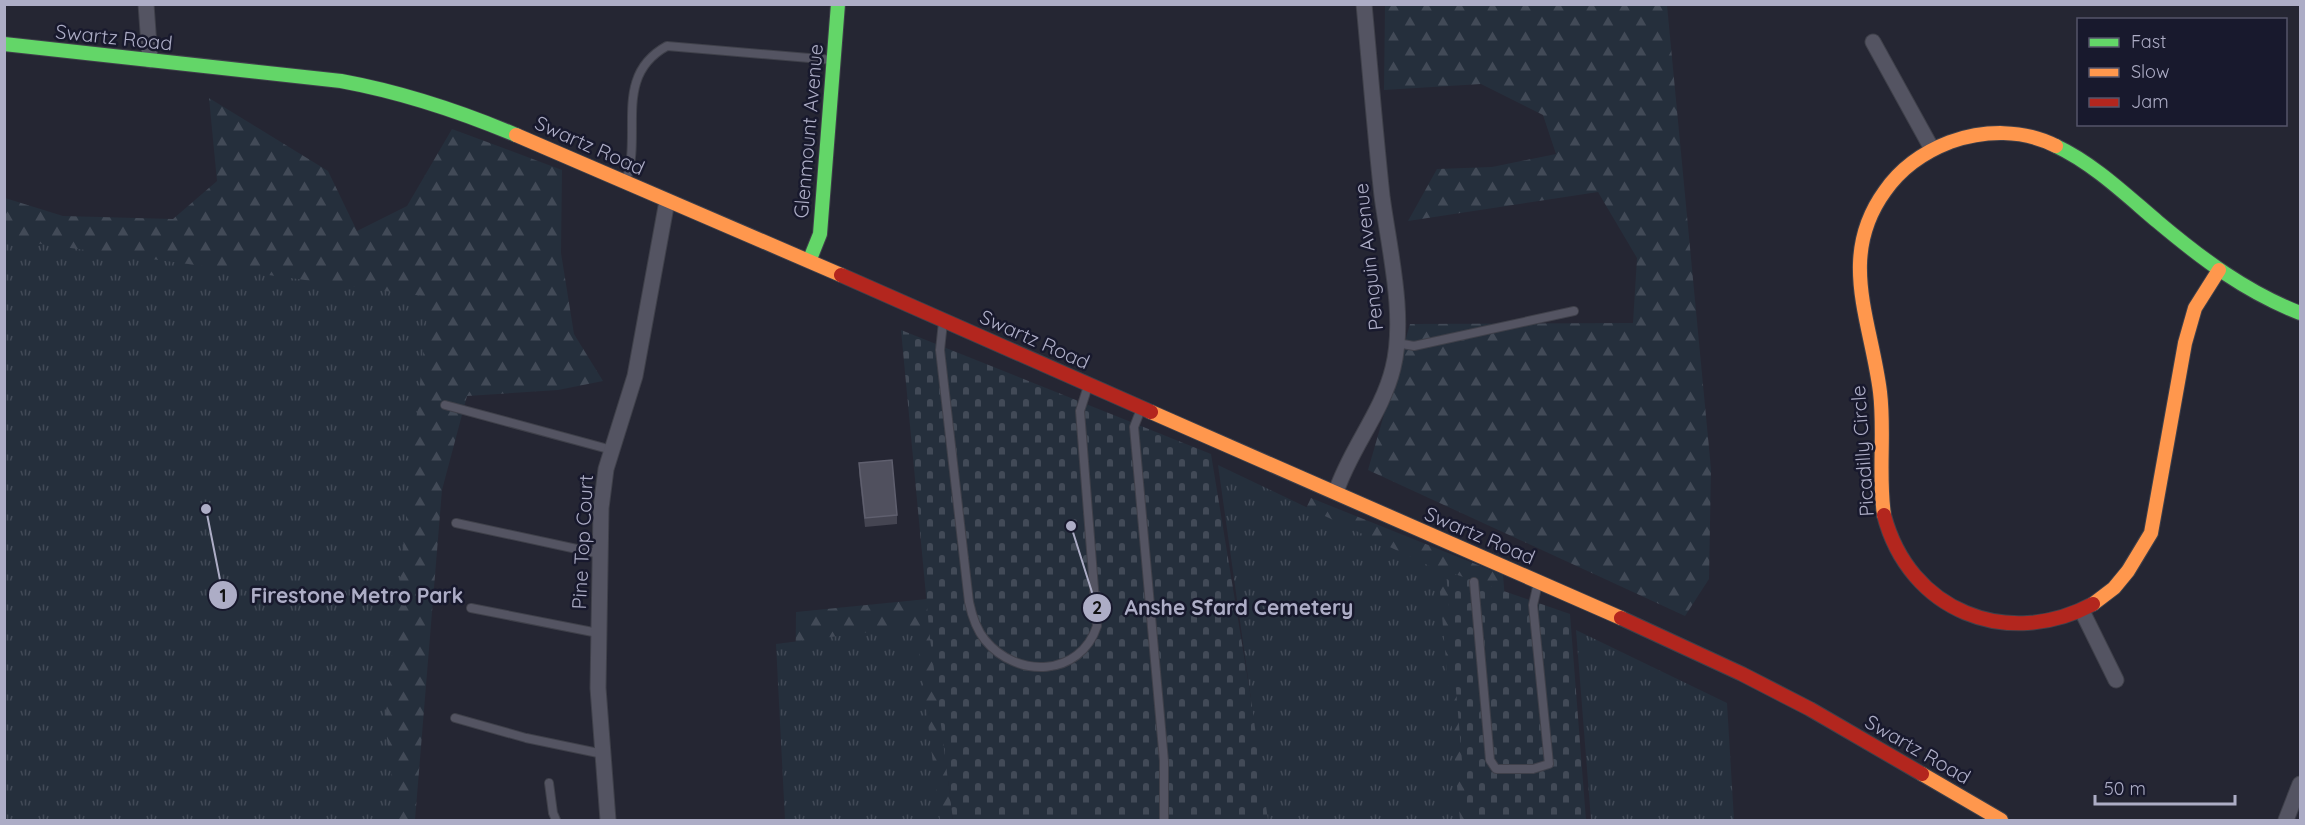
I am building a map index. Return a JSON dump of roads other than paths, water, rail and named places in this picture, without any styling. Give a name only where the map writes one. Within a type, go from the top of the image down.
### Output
[{"type":"street","points":[[147,4],[150,60]]},
{"type":"street","name":"Glenmount Avenue","points":[[810,259],[820,234],[838,4]]},
{"type":"street","name":"Penguin Avenue","points":[[1336,492],[1341,476],[1384,396],[1393,369],[1397,343],[1397,317],[1379,165],[1364,4]]},
{"type":"street","points":[[1874,42],[1932,149]]},
{"type":"street","name":"Swartz Road","points":[[4,44],[288,74],[381,88],[474,117],[667,201],[810,259],[864,286],[1538,581],[1776,692],[2001,820]]},
{"type":"street","name":"Picadilly Circle","points":[[2219,270],[2195,308],[2185,344],[2151,533],[2144,550],[2122,580],[2082,611],[2065,618],[2033,624],[2011,625],[1972,617],[1939,600],[1925,588],[1902,562],[1888,534],[1880,487],[1880,392],[1861,293],[1859,260],[1869,218],[1878,200],[1904,168],[1932,149],[1949,141],[1985,134],[2023,135],[2054,144],[2085,162],[2219,270],[2258,295],[2301,313]]},
{"type":"street","name":"Pine Top Court","points":[[608,820],[598,633],[601,508],[612,450],[635,376],[667,201]]},
{"type":"street","points":[[2082,611],[2116,680]]},
{"type":"street","points":[[2286,820],[2301,784]]},
{"type":"lane","points":[[625,182],[632,164],[630,109],[634,89],[644,64],[655,52],[667,46],[834,60]]},
{"type":"lane","points":[[1397,343],[1414,346],[1574,311]]},
{"type":"lane","points":[[943,320],[940,351],[973,620],[986,640],[1001,654],[1037,668],[1062,664],[1083,653],[1092,641],[1097,626],[1080,411],[1089,384]]},
{"type":"lane","points":[[445,405],[612,450]]},
{"type":"lane","points":[[1141,408],[1134,427],[1164,761],[1164,820]]},
{"type":"lane","points":[[456,523],[600,554]]},
{"type":"lane","points":[[1474,582],[1490,760],[1496,769],[1533,769],[1549,764],[1550,758],[1533,605],[1538,581]]},
{"type":"lane","points":[[471,608],[598,633]]},
{"type":"lane","points":[[455,718],[526,738],[603,754]]},
{"type":"lane","points":[[549,783],[556,820]]},
{"type":"place","name":"Firestone Metro Park","points":[[206,509]]},
{"type":"place","name":"Anshe Sfard Cemetery","points":[[1071,526]]}]
